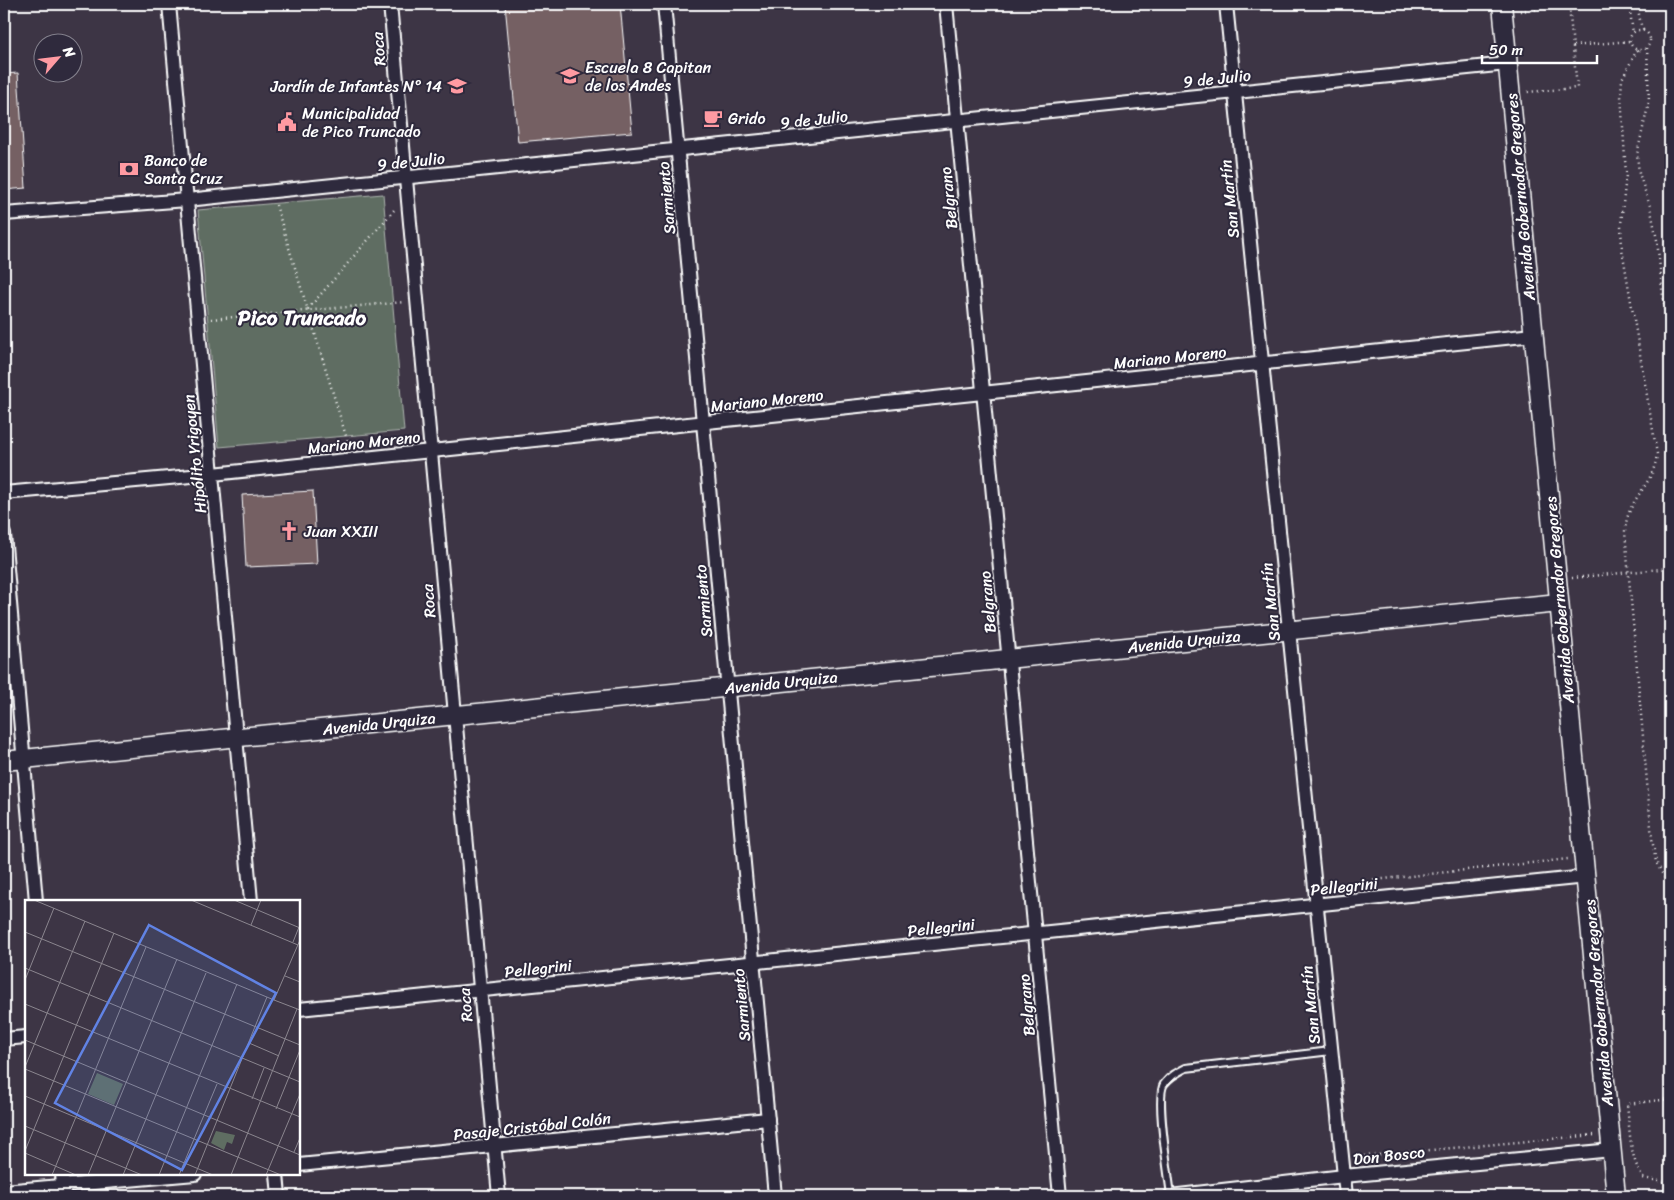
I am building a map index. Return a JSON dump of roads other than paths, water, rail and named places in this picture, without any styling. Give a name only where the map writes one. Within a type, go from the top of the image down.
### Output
[{"type":"street","name":"Hipólito Yrigoyen","points":[[169,4],[251,900]]},
{"type":"street","name":"Roca","points":[[390,4],[499,1196]]},
{"type":"street","name":"Sarmiento","points":[[664,4],[775,1196]]},
{"type":"street","name":"Belgrano","points":[[946,4],[1060,1196]]},
{"type":"street","name":"San Martín","points":[[1226,4],[1346,1196]]},
{"type":"street","name":"Avenida Gobernador Gregores","points":[[1502,4],[1616,1196]]},
{"type":"street","name":"9 de Julio","points":[[4,214],[187,200],[1508,64]]},
{"type":"street","name":"Mariano Moreno","points":[[4,493],[353,460],[1534,335]]},
{"type":"street","points":[[4,534],[36,900]]},
{"type":"street","name":"Avenida Urquiza","points":[[4,760],[1559,603]]},
{"type":"street","name":"Pellegrini","points":[[300,1009],[1586,877]]},
{"type":"street","points":[[4,1039],[25,1037]]},
{"type":"street","name":"Pasaje Cristóbal Colón","points":[[300,1164],[768,1119]]},
{"type":"street","name":"Don Bosco","points":[[1171,1196],[1194,1195],[1344,1176],[1612,1150]]},
{"type":"street","points":[[4,1191],[183,1175]]},
{"type":"street","points":[[276,1175],[279,1196]]},
{"type":"lane","points":[[1171,1196],[1160,1106],[1163,1085],[1174,1074],[1186,1068],[1331,1051]]},
{"type":"place","name":"Escuela 8 Capitan de los Andes","points":[[570,76]]},
{"type":"place","name":"Jardín de Infantes N° 14","points":[[457,86]]},
{"type":"place","name":"Grido","points":[[713,118]]},
{"type":"place","name":"Municipalidad de Pico Truncado","points":[[287,122]]},
{"type":"place","name":"Banco de Santa Cruz","points":[[129,169]]},
{"type":"place","name":"Juan XXIII","points":[[289,531]]},
{"type":"district","name":"Pico Truncado","points":[[302,318]]}]
